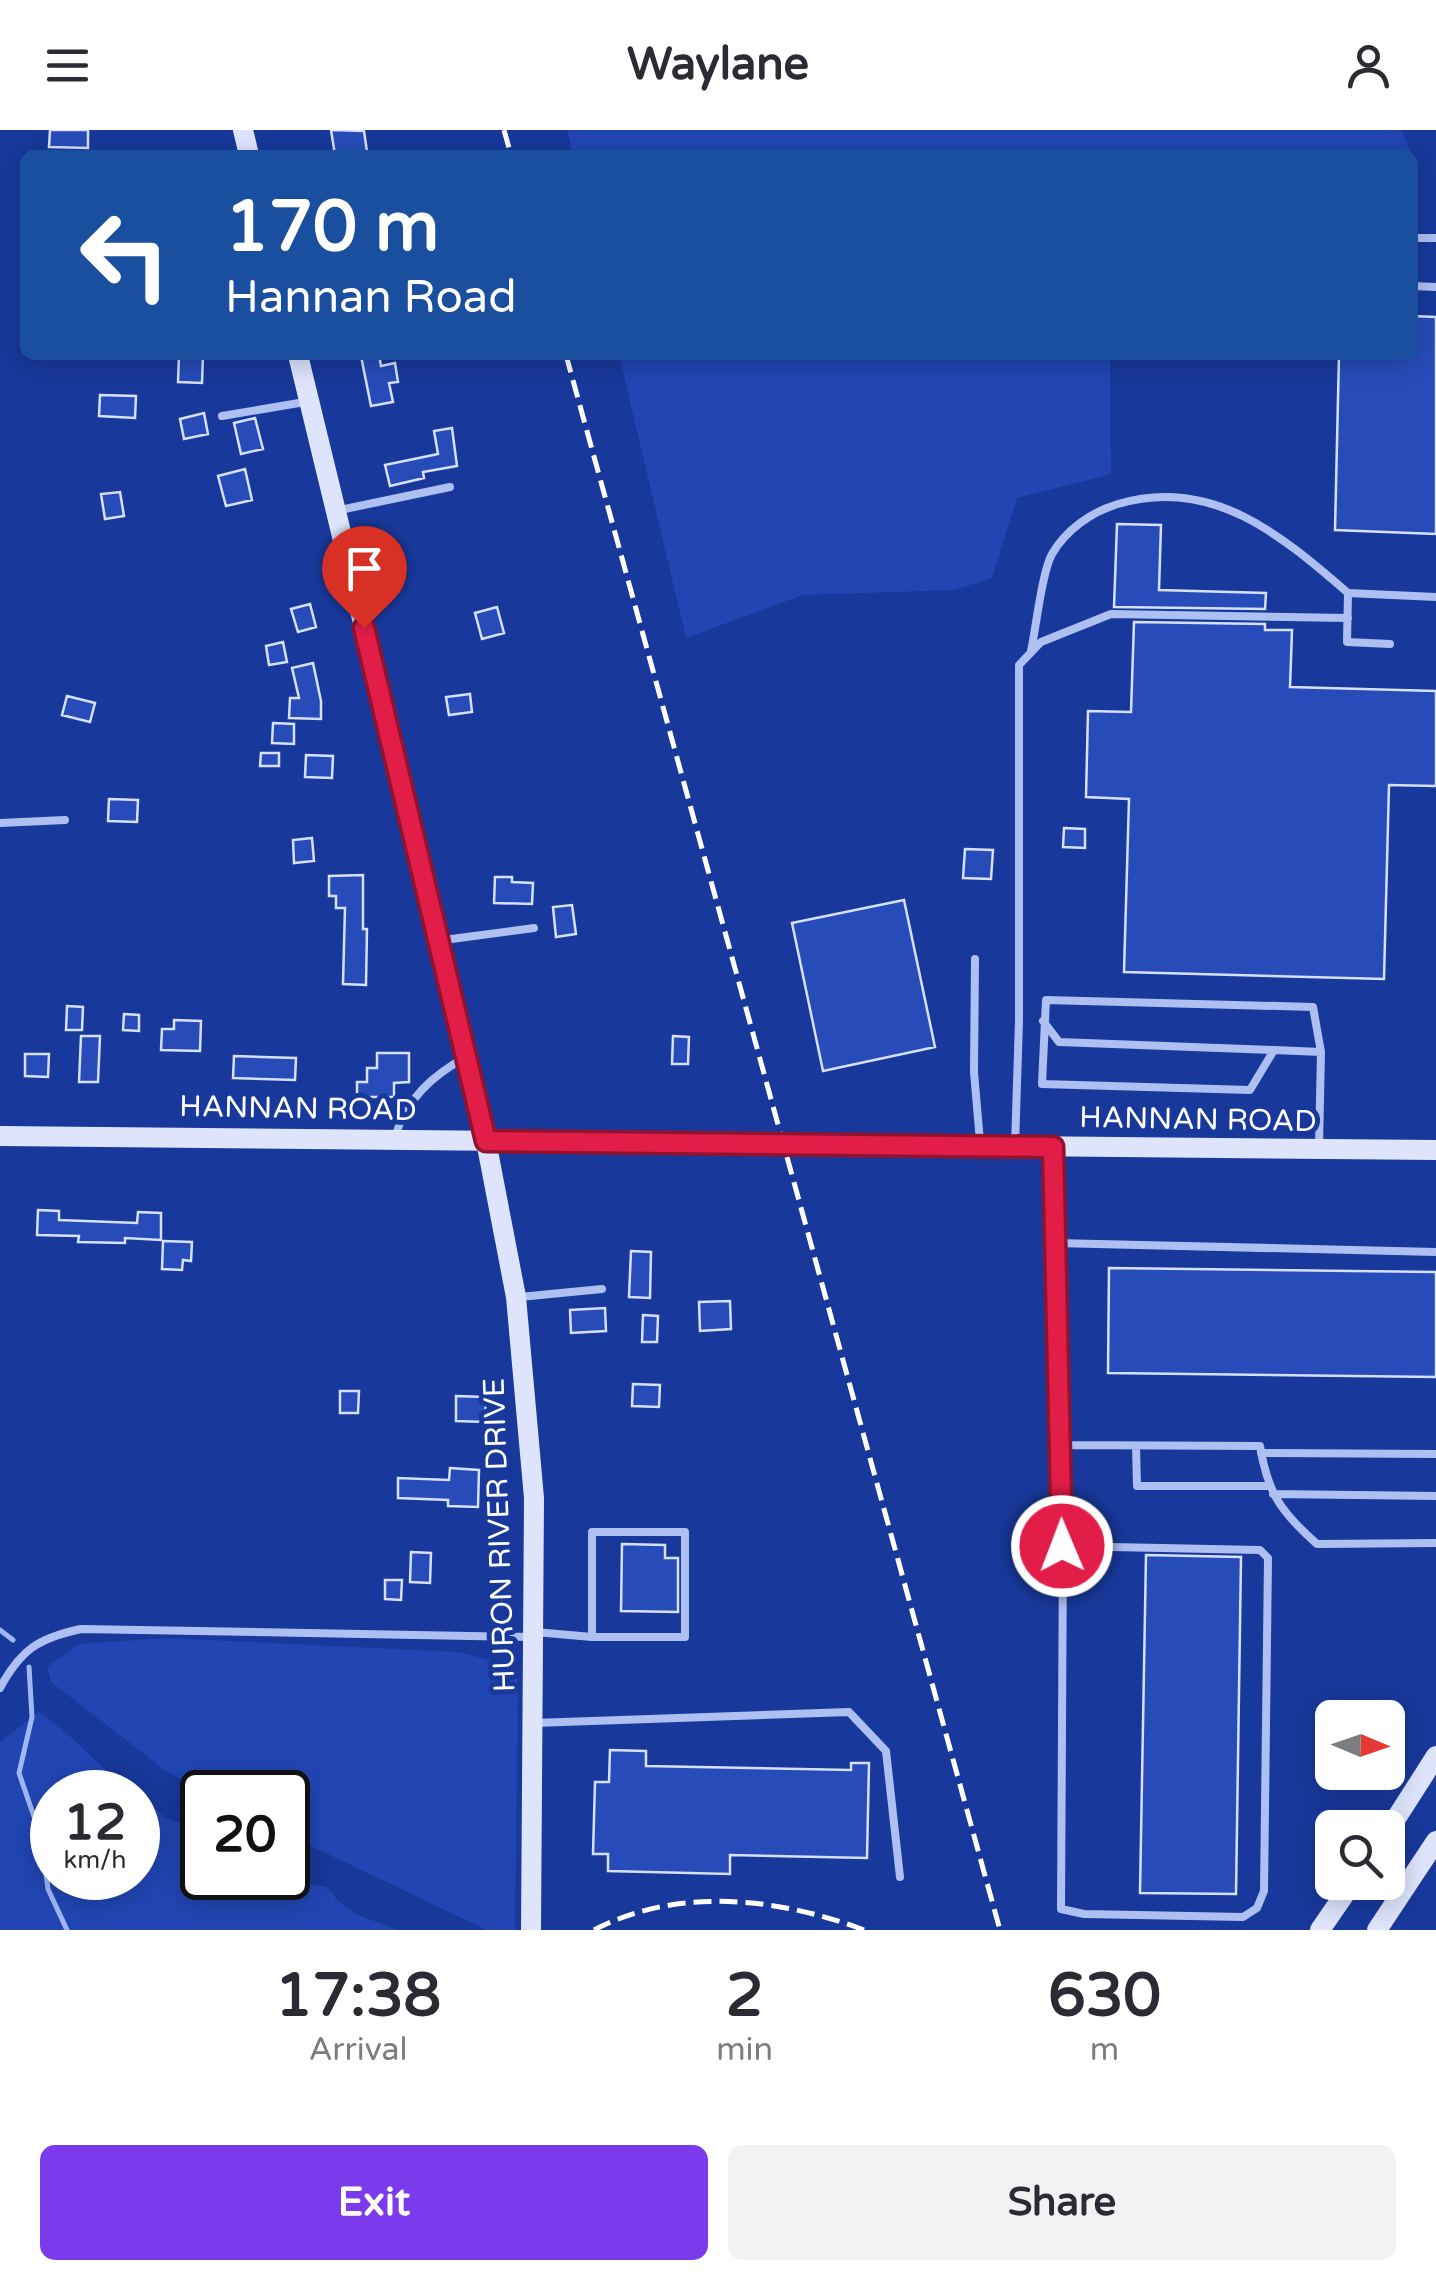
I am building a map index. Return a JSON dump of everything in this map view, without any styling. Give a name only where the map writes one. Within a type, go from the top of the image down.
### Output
[{"type":"street","name":"HURON RIVER DRIVE","points":[[299,360],[440,940],[486,1141],[516,1297],[534,1498],[532,1930]]},
{"type":"street","name":"HANNAN ROAD","points":[[0,1136],[1436,1150]]},
{"type":"street","points":[[1402,1810],[1436,1756]]},
{"type":"street","points":[[1377,1930],[1436,1841]]},
{"type":"street","points":[[1320,1930],[1341,1900]]},
{"type":"lane","points":[[222,416],[310,402]]},
{"type":"lane","points":[[335,511],[450,487]]},
{"type":"lane","points":[[1031,652],[1050,556],[1074,527],[1100,509],[1142,497],[1203,499],[1249,518],[1301,552],[1348,594],[1436,597]]},
{"type":"lane","points":[[1348,594],[1347,642],[1390,644]]},
{"type":"lane","points":[[1015,1147],[1019,1021],[1018,665],[1041,642],[1111,614],[1348,618]]},
{"type":"lane","points":[[0,823],[65,820]]},
{"type":"lane","points":[[440,940],[534,928]]},
{"type":"lane","points":[[976,958],[974,1072],[980,1146]]},
{"type":"lane","points":[[1274,1050],[1250,1090],[1042,1084],[1046,1000],[1313,1007],[1321,1052],[1319,1150]]},
{"type":"lane","points":[[1019,1021],[1043,1021]]},
{"type":"lane","points":[[1043,1021],[1059,1042],[1321,1052]]},
{"type":"lane","points":[[395,1138],[400,1121],[433,1077],[466,1057]]},
{"type":"lane","points":[[1053,1147],[1062,1546],[1061,1909],[1084,1914],[1242,1916],[1257,1908],[1264,1890],[1268,1558],[1260,1550],[1062,1546]]},
{"type":"lane","points":[[1055,1244],[1436,1252]]},
{"type":"lane","points":[[516,1297],[602,1289]]},
{"type":"lane","points":[[1060,1445],[1260,1446],[1270,1490],[1296,1525],[1318,1544],[1436,1543]]},
{"type":"lane","points":[[1136,1446],[1138,1486],[1436,1496]]},
{"type":"lane","points":[[1262,1453],[1436,1454]]},
{"type":"lane","points":[[0,1688],[10,1670],[44,1637],[81,1629],[592,1637],[685,1637],[685,1532],[592,1532],[592,1637]]},
{"type":"lane","points":[[534,1723],[848,1712],[886,1751],[900,1877]]},
{"type":"shaded area","points":[[567,130],[1402,130],[1410,150],[572,150]]},
{"type":"shaded area","points":[[620,360],[1110,360],[1111,474],[1017,498],[992,578],[954,590],[803,595],[686,638]]},
{"type":"shaded area","points":[[167,1638],[458,1652],[502,1663],[518,1678],[515,1930],[487,1930],[310,1846],[310,1770],[180,1770],[180,1779],[166,1771],[51,1682],[47,1667],[79,1644]]},
{"type":"shaded area","points":[[39,1712],[106,1770],[30,1770],[30,1900],[160,1900],[160,1813],[180,1823],[180,1900],[310,1900],[310,1884],[327,1887],[338,1901],[358,1915],[398,1930],[0,1930],[0,1742]]},
{"type":"building","points":[[50,130],[88,130],[88,148],[49,147]]},
{"type":"building","points":[[331,130],[364,131],[367,150],[334,150]]},
{"type":"building","points":[[1418,316],[1436,317],[1436,534],[1335,530],[1339,360],[1418,360]]},
{"type":"building","points":[[179,360],[203,360],[202,383],[178,382]]},
{"type":"building","points":[[362,360],[380,360],[381,366],[395,363],[398,382],[389,383],[393,402],[371,406]]},
{"type":"building","points":[[100,395],[136,396],[135,418],[99,416]]},
{"type":"building","points":[[204,413],[208,434],[184,439],[180,419]]},
{"type":"building","points":[[255,418],[263,449],[241,454],[234,423]]},
{"type":"building","points":[[452,428],[457,466],[423,472],[424,478],[390,486],[385,465],[438,454],[434,431]]},
{"type":"building","points":[[245,469],[252,500],[226,506],[218,476]]},
{"type":"building","points":[[120,492],[124,516],[105,519],[101,494]]},
{"type":"building","points":[[1117,524],[1161,525],[1159,590],[1266,593],[1265,609],[1114,607]]},
{"type":"building","points":[[310,604],[316,627],[298,632],[291,609]]},
{"type":"building","points":[[497,607],[504,633],[482,639],[475,613]]},
{"type":"building","points":[[1134,622],[1265,624],[1265,630],[1292,630],[1290,687],[1436,691],[1436,786],[1389,785],[1384,979],[1124,972],[1129,799],[1086,797],[1088,711],[1131,712]]},
{"type":"building","points":[[283,642],[287,662],[269,665],[266,646]]},
{"type":"building","points":[[313,663],[321,719],[289,718],[290,698],[299,698],[292,668]]},
{"type":"building","points":[[470,694],[472,712],[449,715],[446,697]]},
{"type":"building","points":[[67,696],[95,703],[90,722],[62,715]]},
{"type":"building","points":[[273,723],[294,724],[294,744],[272,743]]},
{"type":"building","points":[[261,753],[279,753],[279,766],[260,766]]},
{"type":"building","points":[[306,755],[333,756],[332,778],[305,777]]},
{"type":"building","points":[[109,799],[138,800],[137,822],[108,821]]},
{"type":"building","points":[[1064,828],[1085,829],[1085,848],[1063,847]]},
{"type":"building","points":[[312,838],[314,861],[294,863],[293,840]]},
{"type":"building","points":[[965,849],[993,850],[991,879],[963,878]]},
{"type":"building","points":[[363,875],[366,985],[343,984],[345,908],[336,908],[336,896],[329,896],[329,876]]},
{"type":"building","points":[[495,877],[533,883],[532,904],[494,903]]},
{"type":"building","points":[[904,900],[935,1047],[823,1071],[792,923]]},
{"type":"building","points":[[572,905],[576,934],[556,937],[553,907]]},
{"type":"building","points":[[67,1006],[83,1007],[82,1030],[66,1030]]},
{"type":"building","points":[[124,1014],[139,1015],[139,1031],[123,1030]]},
{"type":"building","points":[[174,1020],[201,1021],[200,1051],[161,1050],[162,1029],[174,1029]]},
{"type":"building","points":[[81,1036],[100,1036],[98,1082],[79,1082]]},
{"type":"building","points":[[673,1036],[689,1037],[688,1064],[672,1064]]},
{"type":"building","points":[[377,1053],[409,1053],[409,1082],[394,1083],[394,1097],[357,1097],[357,1082],[367,1082],[367,1068],[377,1068]]},
{"type":"building","points":[[25,1054],[49,1054],[48,1077],[25,1076]]},
{"type":"building","points":[[234,1056],[296,1058],[295,1080],[233,1078]]},
{"type":"building","points":[[38,1210],[59,1211],[59,1220],[137,1223],[138,1212],[161,1213],[161,1240],[78,1242],[79,1236],[37,1235]]},
{"type":"building","points":[[163,1241],[192,1242],[191,1261],[183,1260],[182,1270],[162,1269]]},
{"type":"building","points":[[631,1251],[651,1252],[650,1298],[629,1297]]},
{"type":"building","points":[[1109,1268],[1436,1272],[1436,1377],[1108,1373]]},
{"type":"building","points":[[730,1301],[731,1329],[700,1331],[699,1302]]},
{"type":"building","points":[[605,1308],[606,1331],[571,1333],[570,1310]]},
{"type":"building","points":[[643,1315],[658,1316],[657,1342],[642,1342]]},
{"type":"building","points":[[633,1384],[660,1385],[659,1407],[632,1406]]},
{"type":"building","points":[[340,1391],[359,1391],[358,1413],[340,1413]]},
{"type":"building","points":[[456,1396],[486,1397],[485,1422],[456,1421]]},
{"type":"building","points":[[450,1468],[479,1470],[478,1507],[448,1506],[448,1500],[398,1498],[398,1478],[449,1480]]},
{"type":"building","points":[[622,1544],[665,1545],[665,1558],[678,1558],[678,1612],[621,1611]]},
{"type":"building","points":[[411,1552],[431,1553],[430,1583],[410,1582]]},
{"type":"building","points":[[1146,1555],[1241,1557],[1236,1894],[1140,1893]]},
{"type":"building","points":[[385,1580],[402,1580],[401,1600],[385,1599]]},
{"type":"building","points":[[610,1750],[646,1751],[646,1766],[851,1770],[851,1763],[869,1763],[867,1858],[730,1855],[730,1874],[608,1871],[608,1854],[593,1854],[595,1782],[609,1782]]},
{"type":"waterway","points":[[0,1630],[13,1640]]},
{"type":"waterway","points":[[29,1667],[32,1717],[19,1773],[41,1837],[48,1889],[67,1930]]},
{"type":"railway","points":[[504,130],[510,150]]},
{"type":"railway","points":[[567,360],[1000,1930]]},
{"type":"railway","points":[[594,1930],[626,1916],[694,1902],[763,1904],[864,1930]]},
{"type":"route","points":[[364,628],[486,1141],[1053,1147],[1062,1546]]}]
